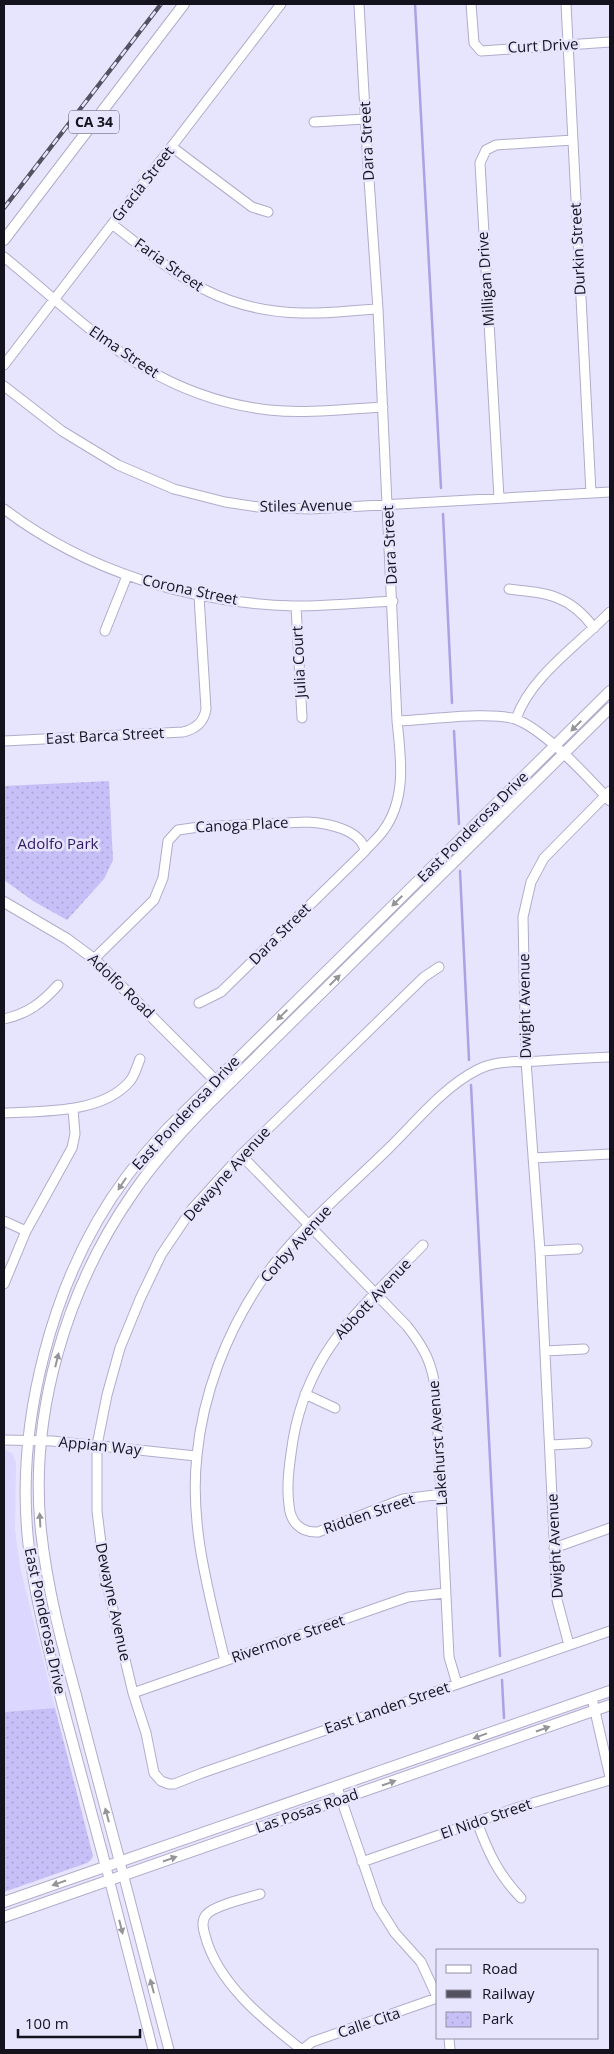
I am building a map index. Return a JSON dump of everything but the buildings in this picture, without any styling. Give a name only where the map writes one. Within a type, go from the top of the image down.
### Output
[{"type":"main road","name":"CA 34","points":[[4,240],[184,4]]},
{"type":"main road","name":"East Ponderosa Drive","points":[[106,1867],[49,1652],[33,1577],[26,1504],[29,1440],[33,1407],[44,1354],[60,1301],[83,1251],[109,1204],[127,1177],[168,1128],[610,692]]},
{"type":"main road","name":"East Ponderosa Drive","points":[[120,1862],[62,1646],[47,1579],[40,1516],[41,1440],[50,1388],[60,1346],[81,1286],[98,1252],[132,1195],[173,1142],[224,1089],[610,708]]},
{"type":"main road","name":"Adolfo Road","points":[[4,902],[67,940],[94,959],[224,1089]]},
{"type":"main road","name":"Las Posas Road","points":[[4,1902],[610,1691]]},
{"type":"main road","name":"Las Posas Road","points":[[4,1917],[610,1705]]},
{"type":"street","name":"Gracia Street","points":[[4,365],[281,4]]},
{"type":"street","name":"Dara Street","points":[[199,1003],[221,992],[365,851],[383,831],[390,819],[400,790],[401,758],[397,721],[393,601],[378,309],[360,4]]},
{"type":"street","name":"Curt Drive","points":[[471,4],[473,36],[477,48],[486,52],[503,48],[610,42]]},
{"type":"street","name":"Durkin Street","points":[[566,4],[591,493]]},
{"type":"street","points":[[314,122],[366,119]]},
{"type":"street","name":"Milligan Drive","points":[[499,498],[480,163],[486,150],[496,145],[573,140]]},
{"type":"street","points":[[172,146],[252,207],[268,212]]},
{"type":"street","name":"Faria Street","points":[[112,224],[180,276],[204,290],[227,300],[247,306],[302,313],[378,309]]},
{"type":"street","name":"Elma Street","points":[[4,257],[54,301],[133,362],[175,385],[207,396],[251,407],[288,411],[383,406]]},
{"type":"street","name":"Stiles Avenue","points":[[4,386],[62,431],[118,465],[174,489],[225,502],[265,508],[310,509],[610,492]]},
{"type":"street","name":"Corona Street","points":[[4,510],[55,542],[127,576],[198,596],[296,606],[393,601]]},
{"type":"street","points":[[105,631],[127,576]]},
{"type":"street","points":[[509,589],[541,592],[557,596],[578,609],[594,628]]},
{"type":"street","name":"East Barca Street","points":[[4,741],[183,732],[197,726],[202,721],[206,708],[198,596]]},
{"type":"street","name":"Julia Court","points":[[296,606],[302,718]]},
{"type":"street","points":[[516,719],[527,695],[538,681],[610,612]]},
{"type":"street","points":[[397,721],[485,717],[516,719],[534,728],[609,796]]},
{"type":"street","name":"Dwight Avenue","points":[[569,1645],[558,1607],[554,1548],[551,1445],[540,1251],[526,1061],[523,918],[526,895],[536,871],[544,858],[609,796]]},
{"type":"street","name":"Canoga Place","points":[[94,959],[154,900],[163,878],[168,841],[178,830],[199,827],[320,823],[347,832],[360,841],[365,851]]},
{"type":"street","name":"Dewayne Avenue","points":[[165,1783],[157,1777],[151,1767],[146,1733],[133,1693],[111,1603],[101,1552],[96,1492],[97,1446],[107,1395],[120,1348],[151,1274],[192,1209],[241,1155],[424,977],[439,967]]},
{"type":"street","points":[[4,1019],[20,1014],[37,1005],[58,985]]},
{"type":"street","name":"Corby Avenue","points":[[225,1661],[201,1552],[195,1498],[196,1456],[204,1411],[224,1347],[261,1282],[310,1226],[449,1089],[478,1069],[496,1064],[526,1061],[610,1057]]},
{"type":"street","points":[[4,1113],[72,1109],[112,1094],[134,1074],[140,1059]]},
{"type":"street","points":[[4,1284],[26,1231],[72,1148],[75,1134],[72,1109]]},
{"type":"street","points":[[533,1158],[610,1154]]},
{"type":"street","name":"Lakehurst Avenue","points":[[241,1155],[376,1293],[418,1340],[430,1362],[436,1392],[442,1494],[444,1593],[449,1657],[457,1684]]},
{"type":"street","points":[[4,1221],[26,1231]]},
{"type":"street","name":"Abbott Avenue","points":[[298,1526],[292,1518],[289,1508],[289,1471],[295,1431],[305,1394],[320,1362],[335,1338],[356,1313],[424,1245]]},
{"type":"street","points":[[540,1251],[578,1249]]},
{"type":"street","points":[[545,1351],[584,1350]]},
{"type":"street","points":[[305,1394],[335,1408]]},
{"type":"street","name":"Appian Way","points":[[4,1440],[41,1440],[196,1456]]},
{"type":"street","points":[[551,1445],[587,1443]]},
{"type":"street","name":"Ridden Street","points":[[298,1526],[305,1531],[318,1532],[403,1499],[442,1494]]},
{"type":"street","points":[[554,1548],[610,1528]]},
{"type":"street","name":"Rivermore Street","points":[[133,1693],[408,1597],[444,1593]]},
{"type":"street","name":"East Landen Street","points":[[165,1783],[174,1784],[610,1631]]},
{"type":"street","points":[[592,1698],[610,1778]]},
{"type":"street","name":"El Nido Street","points":[[362,1862],[610,1778]]},
{"type":"street","points":[[337,1787],[362,1862],[383,1915],[394,1933],[422,1962],[436,1994]]},
{"type":"street","points":[[477,1822],[493,1862],[507,1884],[521,1898]]},
{"type":"street","points":[[120,1862],[169,2050]]},
{"type":"street","points":[[106,1867],[153,2050]]},
{"type":"street","points":[[260,1894],[220,1907],[207,1914],[203,1921],[205,1936],[215,1962],[228,1980],[259,2014],[302,2050]]},
{"type":"street","name":"Calle Cita","points":[[302,2050],[312,2042],[436,1999]]},
{"type":"shaded area","points":[[5,1450],[12,1453],[16,1462],[15,1530],[20,1567],[55,1708],[4,1712]]},
{"type":"green space","name":"Adolfo Park","points":[[109,781],[113,860],[104,879],[67,920],[33,901],[4,880],[4,786]]},
{"type":"green space","points":[[55,1708],[93,1856],[87,1863],[4,1892],[4,1712]]},
{"type":"waterway","points":[[415,4],[441,488]]},
{"type":"waterway","points":[[443,514],[452,703]]},
{"type":"waterway","points":[[454,731],[459,824]]},
{"type":"waterway","points":[[460,871],[469,1060]]},
{"type":"waterway","points":[[471,1085],[500,1656]]},
{"type":"waterway","points":[[502,1680],[504,1718]]},
{"type":"railway","points":[[4,208],[161,4]]}]
